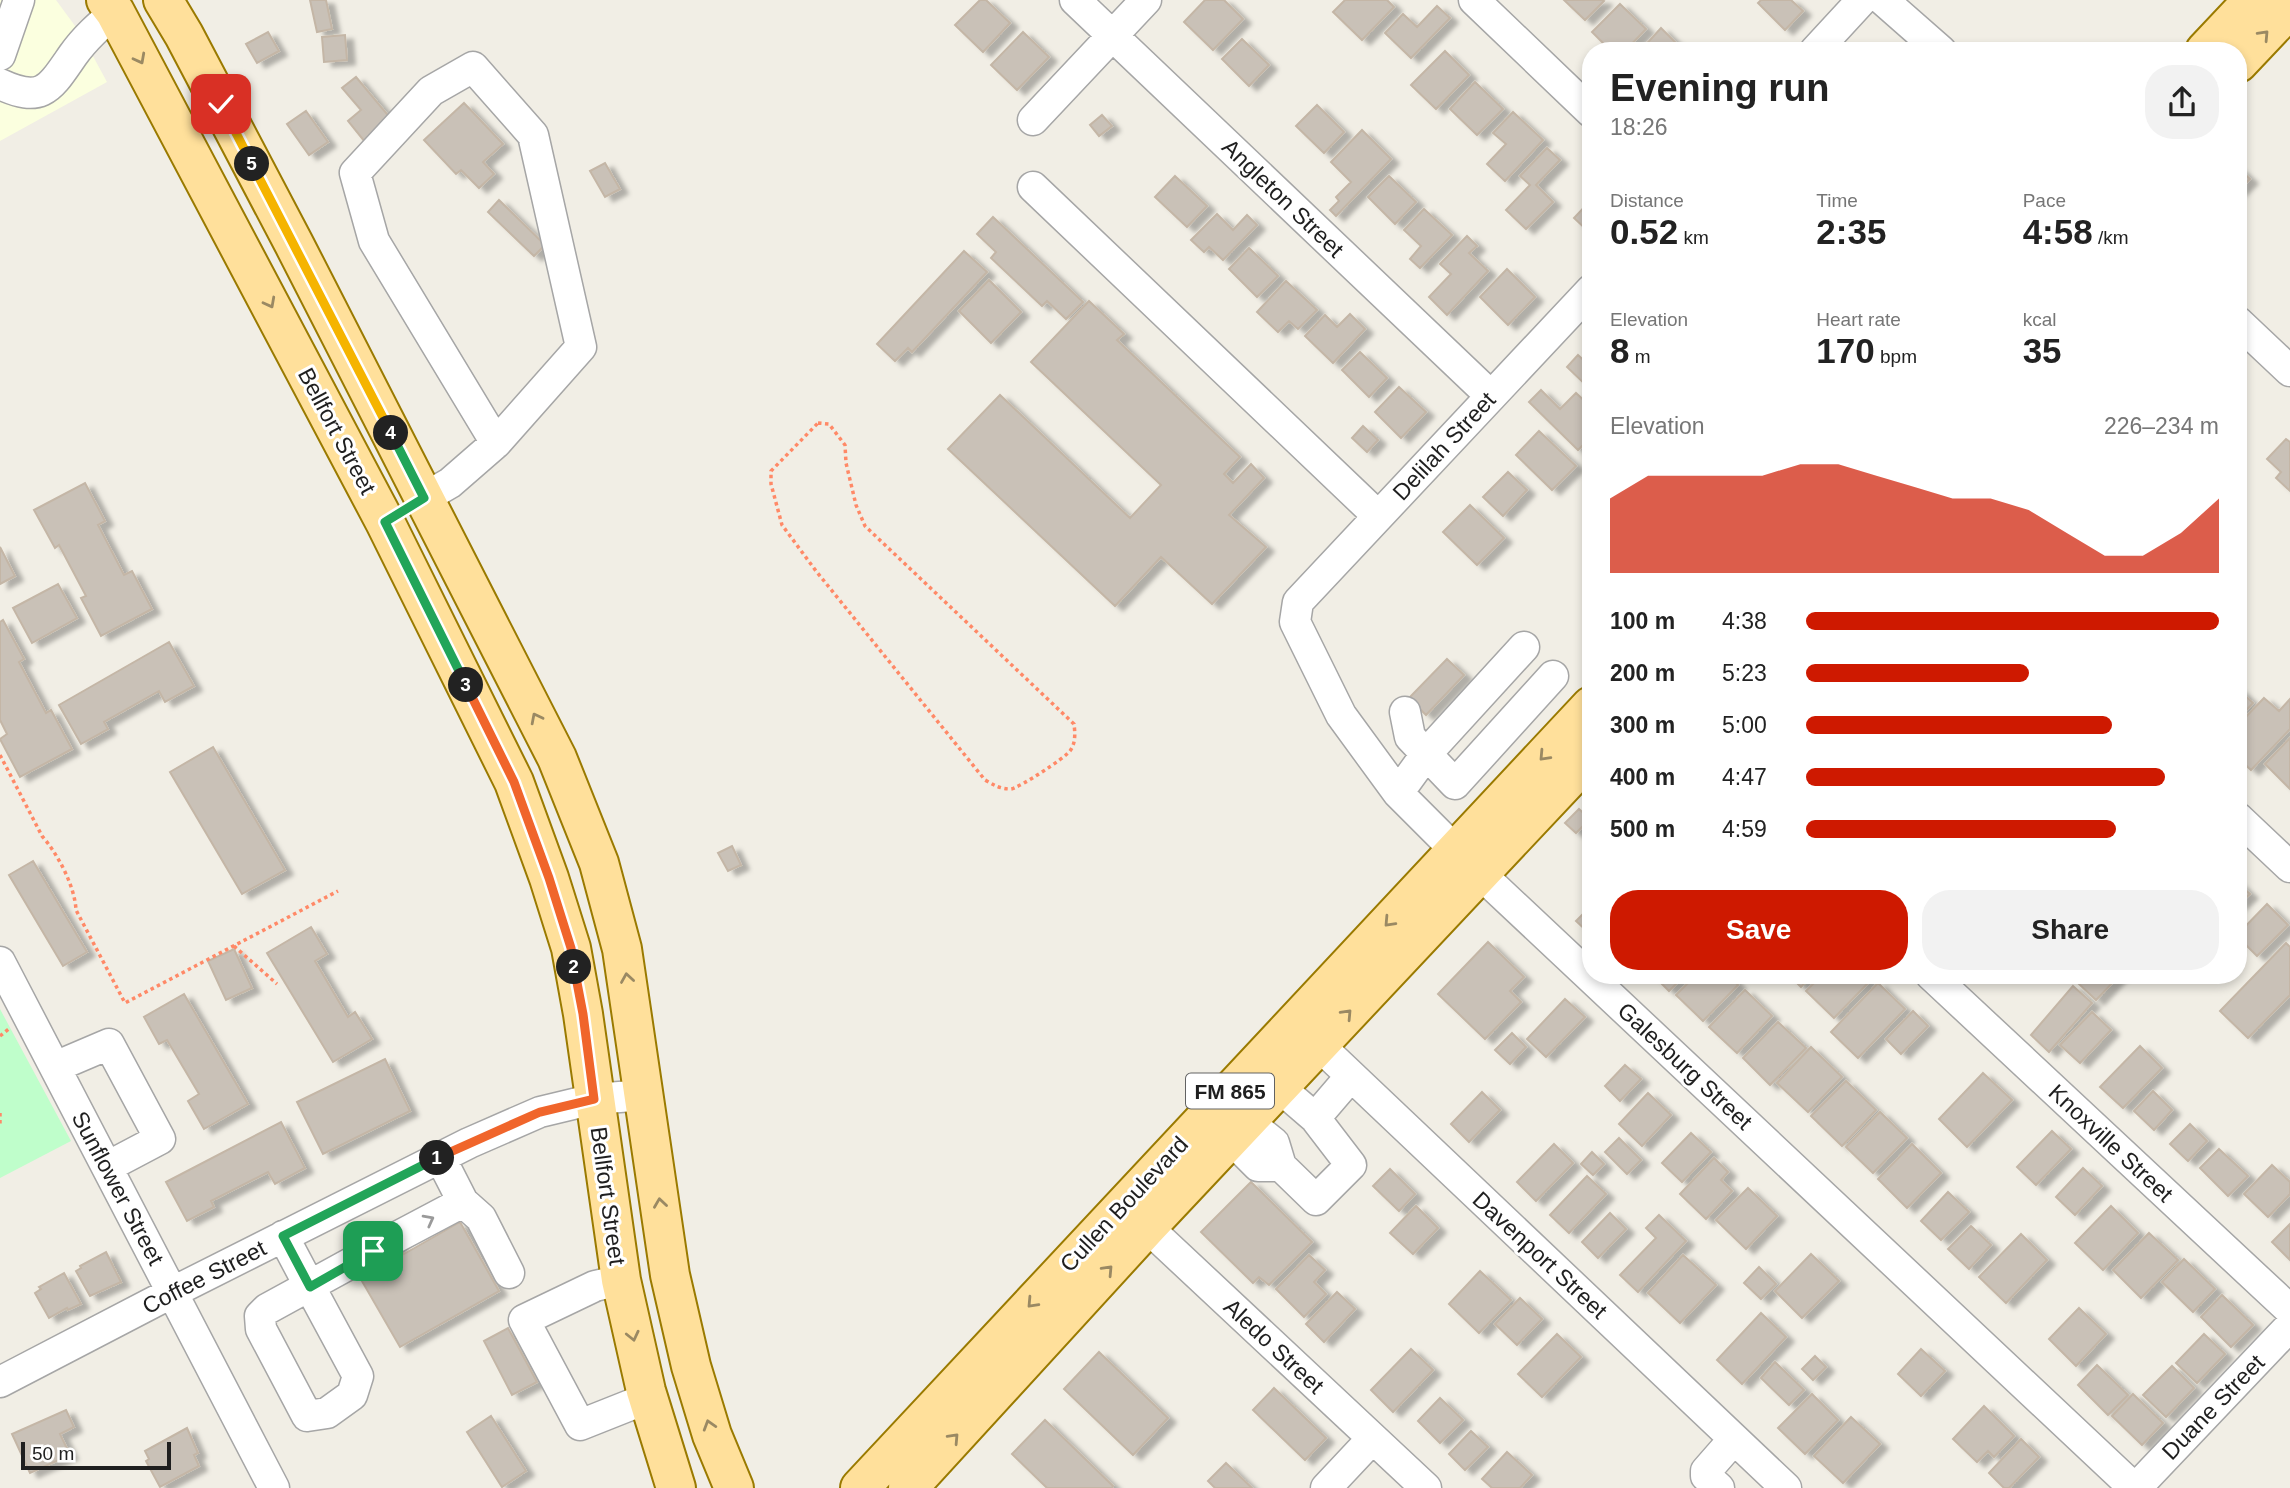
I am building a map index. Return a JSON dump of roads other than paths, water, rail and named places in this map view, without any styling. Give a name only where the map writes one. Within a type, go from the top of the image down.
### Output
[{"type":"main road","name":"Bellfort Street","points":[[163,0],[294,244],[557,758],[599,863],[622,949],[670,1275],[691,1366],[712,1435],[734,1488]]},
{"type":"main road","points":[[2213,42],[2253,0]]},
{"type":"main road","name":"Bellfort Street","points":[[119,4],[250,265],[385,522],[514,782],[571,948],[621,1280],[668,1485]]},
{"type":"main road","points":[[2247,53],[2290,8]]},
{"type":"main road","points":[[250,265],[294,244]]},
{"type":"main road","points":[[385,522],[424,498]]},
{"type":"main road","name":"Cullen Boulevard","points":[[860,1488],[1135,1215],[1468,862],[1582,717]]},
{"type":"main road","points":[[514,782],[557,758]]},
{"type":"main road","name":"Cullen Boulevard","points":[[1468,862],[1582,763]]},
{"type":"main road","name":"Cullen Boulevard","points":[[908,1488],[1135,1215],[1238,1130],[1279,1087],[1306,1034]]},
{"type":"main road","points":[[621,1280],[670,1275]]},
{"type":"street","points":[[0,55],[19,0]]},
{"type":"street","name":"Angleton Street","points":[[1074,0],[1491,396]]},
{"type":"street","points":[[1033,120],[1146,0]]},
{"type":"street","points":[[1474,0],[1582,103]]},
{"type":"street","points":[[1823,42],[1862,0]]},
{"type":"street","points":[[1883,0],[1931,42]]},
{"type":"street","points":[[0,84],[28,93],[43,91],[54,83],[86,39],[119,4]]},
{"type":"street","points":[[424,498],[450,483],[496,443],[581,347],[533,135],[472,68],[430,91],[355,173],[374,241],[496,443]]},
{"type":"street","points":[[1033,187],[1378,516]]},
{"type":"street","name":"Delilah Street","points":[[1298,602],[1582,300]]},
{"type":"street","points":[[2247,330],[2290,371]]},
{"type":"street","name":"Galesburg Street","points":[[1298,602],[1295,622],[1341,715],[1398,793],[1582,969]]},
{"type":"street","points":[[1398,793],[1427,752],[1524,647]]},
{"type":"street","points":[[1405,712],[1410,737],[1455,784],[1553,676]]},
{"type":"street","points":[[2247,826],[2290,867]]},
{"type":"street","name":"Sunflower Street","points":[[0,962],[274,1488]]},
{"type":"street","name":"Galesburg Street","points":[[1598,984],[2135,1488]]},
{"type":"street","name":"Knoxville Street","points":[[1941,984],[2290,1310]]},
{"type":"street","name":"Davenport Street","points":[[1306,1034],[1786,1488]]},
{"type":"street","points":[[55,1067],[109,1044],[160,1139],[107,1167]]},
{"type":"street","points":[[1315,1118],[1350,1076]]},
{"type":"street","points":[[1238,1130],[1258,1166],[1281,1166],[1316,1200],[1351,1165],[1315,1118],[1279,1087]]},
{"type":"street","name":"Coffee Street","points":[[0,1382],[440,1157],[540,1112],[594,1099],[645,1095]]},
{"type":"street","points":[[440,1157],[463,1202],[481,1218],[509,1272]]},
{"type":"street","points":[[283,1236],[310,1287],[463,1202]]},
{"type":"street","name":"Aledo Street","points":[[1135,1215],[1426,1488]]},
{"type":"street","points":[[621,1280],[595,1286],[524,1320],[580,1425],[648,1398]]},
{"type":"street","name":"Duane Street","points":[[2135,1488],[2290,1326]]},
{"type":"street","points":[[1326,1488],[1372,1438]]},
{"type":"street","points":[[1719,1488],[1706,1476],[1706,1471],[1734,1438]]}]
